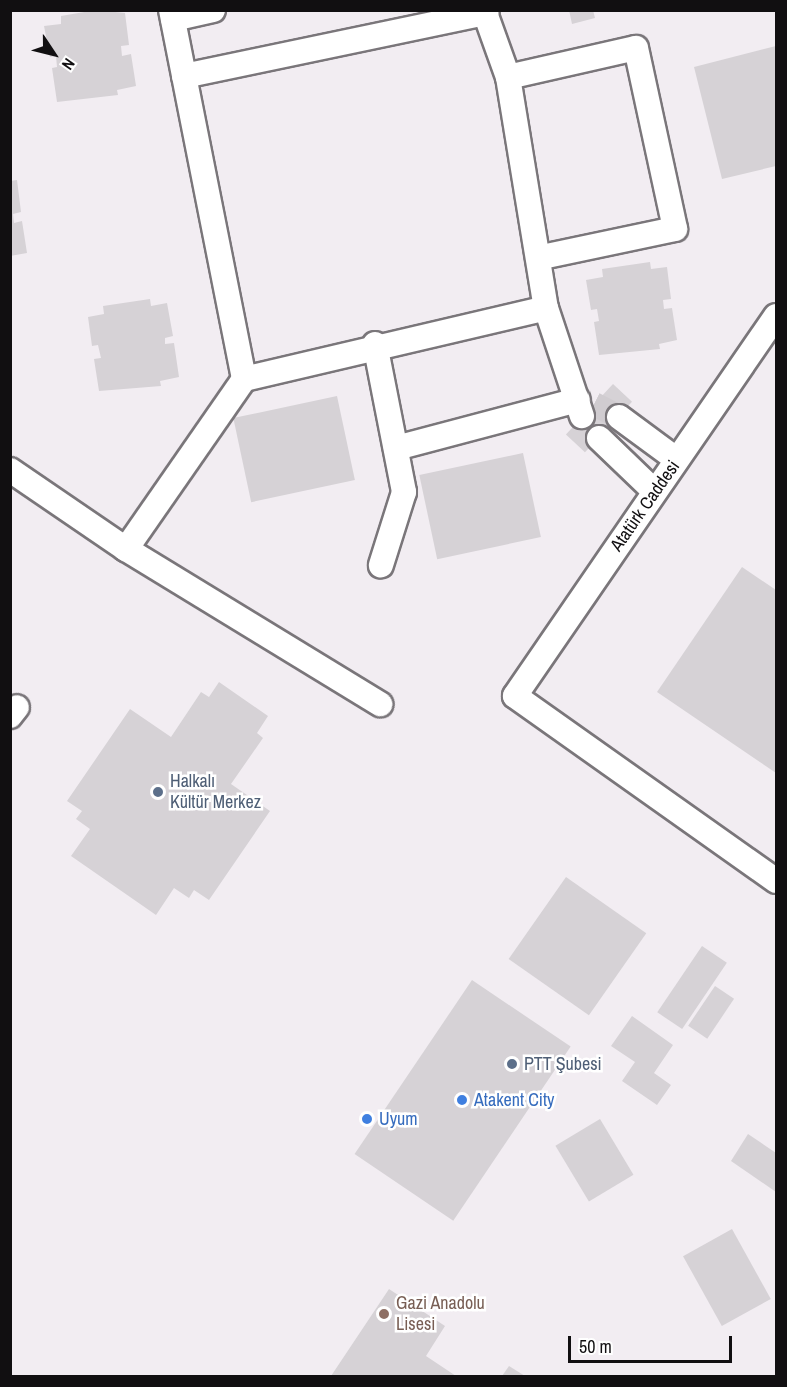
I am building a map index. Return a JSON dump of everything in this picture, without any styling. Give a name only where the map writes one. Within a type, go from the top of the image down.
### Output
[{"type":"street","points":[[213,10],[172,15],[244,379]]},
{"type":"street","points":[[184,76],[485,12],[508,77],[542,257],[546,308],[583,405],[396,448]]},
{"type":"street","points":[[508,77],[636,48],[675,229],[542,257]]},
{"type":"street","points":[[126,549],[244,379],[375,344],[546,308]]},
{"type":"street","name":"Atatürk Caddesi","points":[[777,316],[676,459],[515,696],[777,881]]},
{"type":"street","points":[[375,344],[404,492],[381,566]]},
{"type":"street","points":[[619,417],[676,459]]},
{"type":"street","points":[[599,438],[654,491]]},
{"type":"street","points":[[10,470],[126,549],[380,704]]},
{"type":"building","points":[[96,10],[125,13],[129,45],[121,46],[122,56],[131,54],[136,86],[117,90],[118,95],[57,102],[52,68],[57,67],[56,56],[50,57],[44,26],[61,24],[61,16]]},
{"type":"building","points":[[569,10],[593,10],[595,18],[572,24]]},
{"type":"building","points":[[776,46],[776,166],[722,179],[694,67]]},
{"type":"building","points":[[17,180],[21,212],[13,214],[14,223],[22,221],[27,253],[10,256],[10,181]]},
{"type":"building","points":[[650,262],[651,269],[667,267],[671,299],[663,300],[664,309],[672,308],[677,340],[659,344],[660,349],[599,355],[594,322],[599,321],[597,309],[591,310],[586,280],[603,277],[602,269]]},
{"type":"building","points":[[150,299],[151,306],[167,303],[173,336],[165,338],[165,344],[174,343],[179,377],[160,381],[161,386],[99,391],[94,359],[101,358],[98,345],[92,346],[88,317],[104,314],[103,306]]},
{"type":"building","points":[[613,384],[632,402],[585,452],[566,434]]},
{"type":"building","points":[[337,396],[355,480],[251,502],[233,418]]},
{"type":"building","points":[[523,453],[541,537],[437,559],[419,475]]},
{"type":"building","points":[[742,567],[776,590],[776,773],[657,692]]},
{"type":"building","name":"Halkalı Kültür Merkez","points":[[219,682],[268,716],[257,733],[263,738],[231,784],[270,811],[209,900],[194,890],[189,898],[174,888],[156,915],[71,856],[90,829],[76,819],[82,811],[67,801],[130,709],[171,737],[201,692],[209,697]]},
{"type":"building","points":[[566,877],[646,933],[589,1015],[509,959]]},
{"type":"building","points":[[702,946],[727,963],[682,1029],[657,1012]]},
{"type":"building","name":"Atakent City","points":[[472,980],[571,1047],[453,1221],[355,1154]]},
{"type":"building","points":[[715,986],[734,999],[707,1039],[688,1026]]},
{"type":"building","points":[[632,1016],[673,1045],[654,1073],[671,1085],[657,1105],[622,1081],[635,1062],[611,1046]]},
{"type":"building","points":[[600,1119],[633,1175],[589,1201],[555,1146]]},
{"type":"building","points":[[748,1134],[776,1153],[776,1192],[731,1161]]},
{"type":"building","points":[[732,1229],[771,1299],[722,1326],[683,1256]]},
{"type":"building","points":[[389,1289],[445,1326],[426,1356],[456,1376],[331,1376]]},
{"type":"building","points":[[509,1366],[525,1376],[502,1376]]},
{"type":"tunnel","points":[[594,404],[619,417]]},
{"type":"place","name":"Halkalı Kültür Merkez","points":[[158,792]]},
{"type":"place","name":"PTT Şubesi","points":[[512,1064]]},
{"type":"place","name":"Atakent City","points":[[462,1100]]},
{"type":"place","name":"Uyum","points":[[367,1119]]},
{"type":"place","name":"Gazi Anadolu Lisesi","points":[[384,1314]]}]
